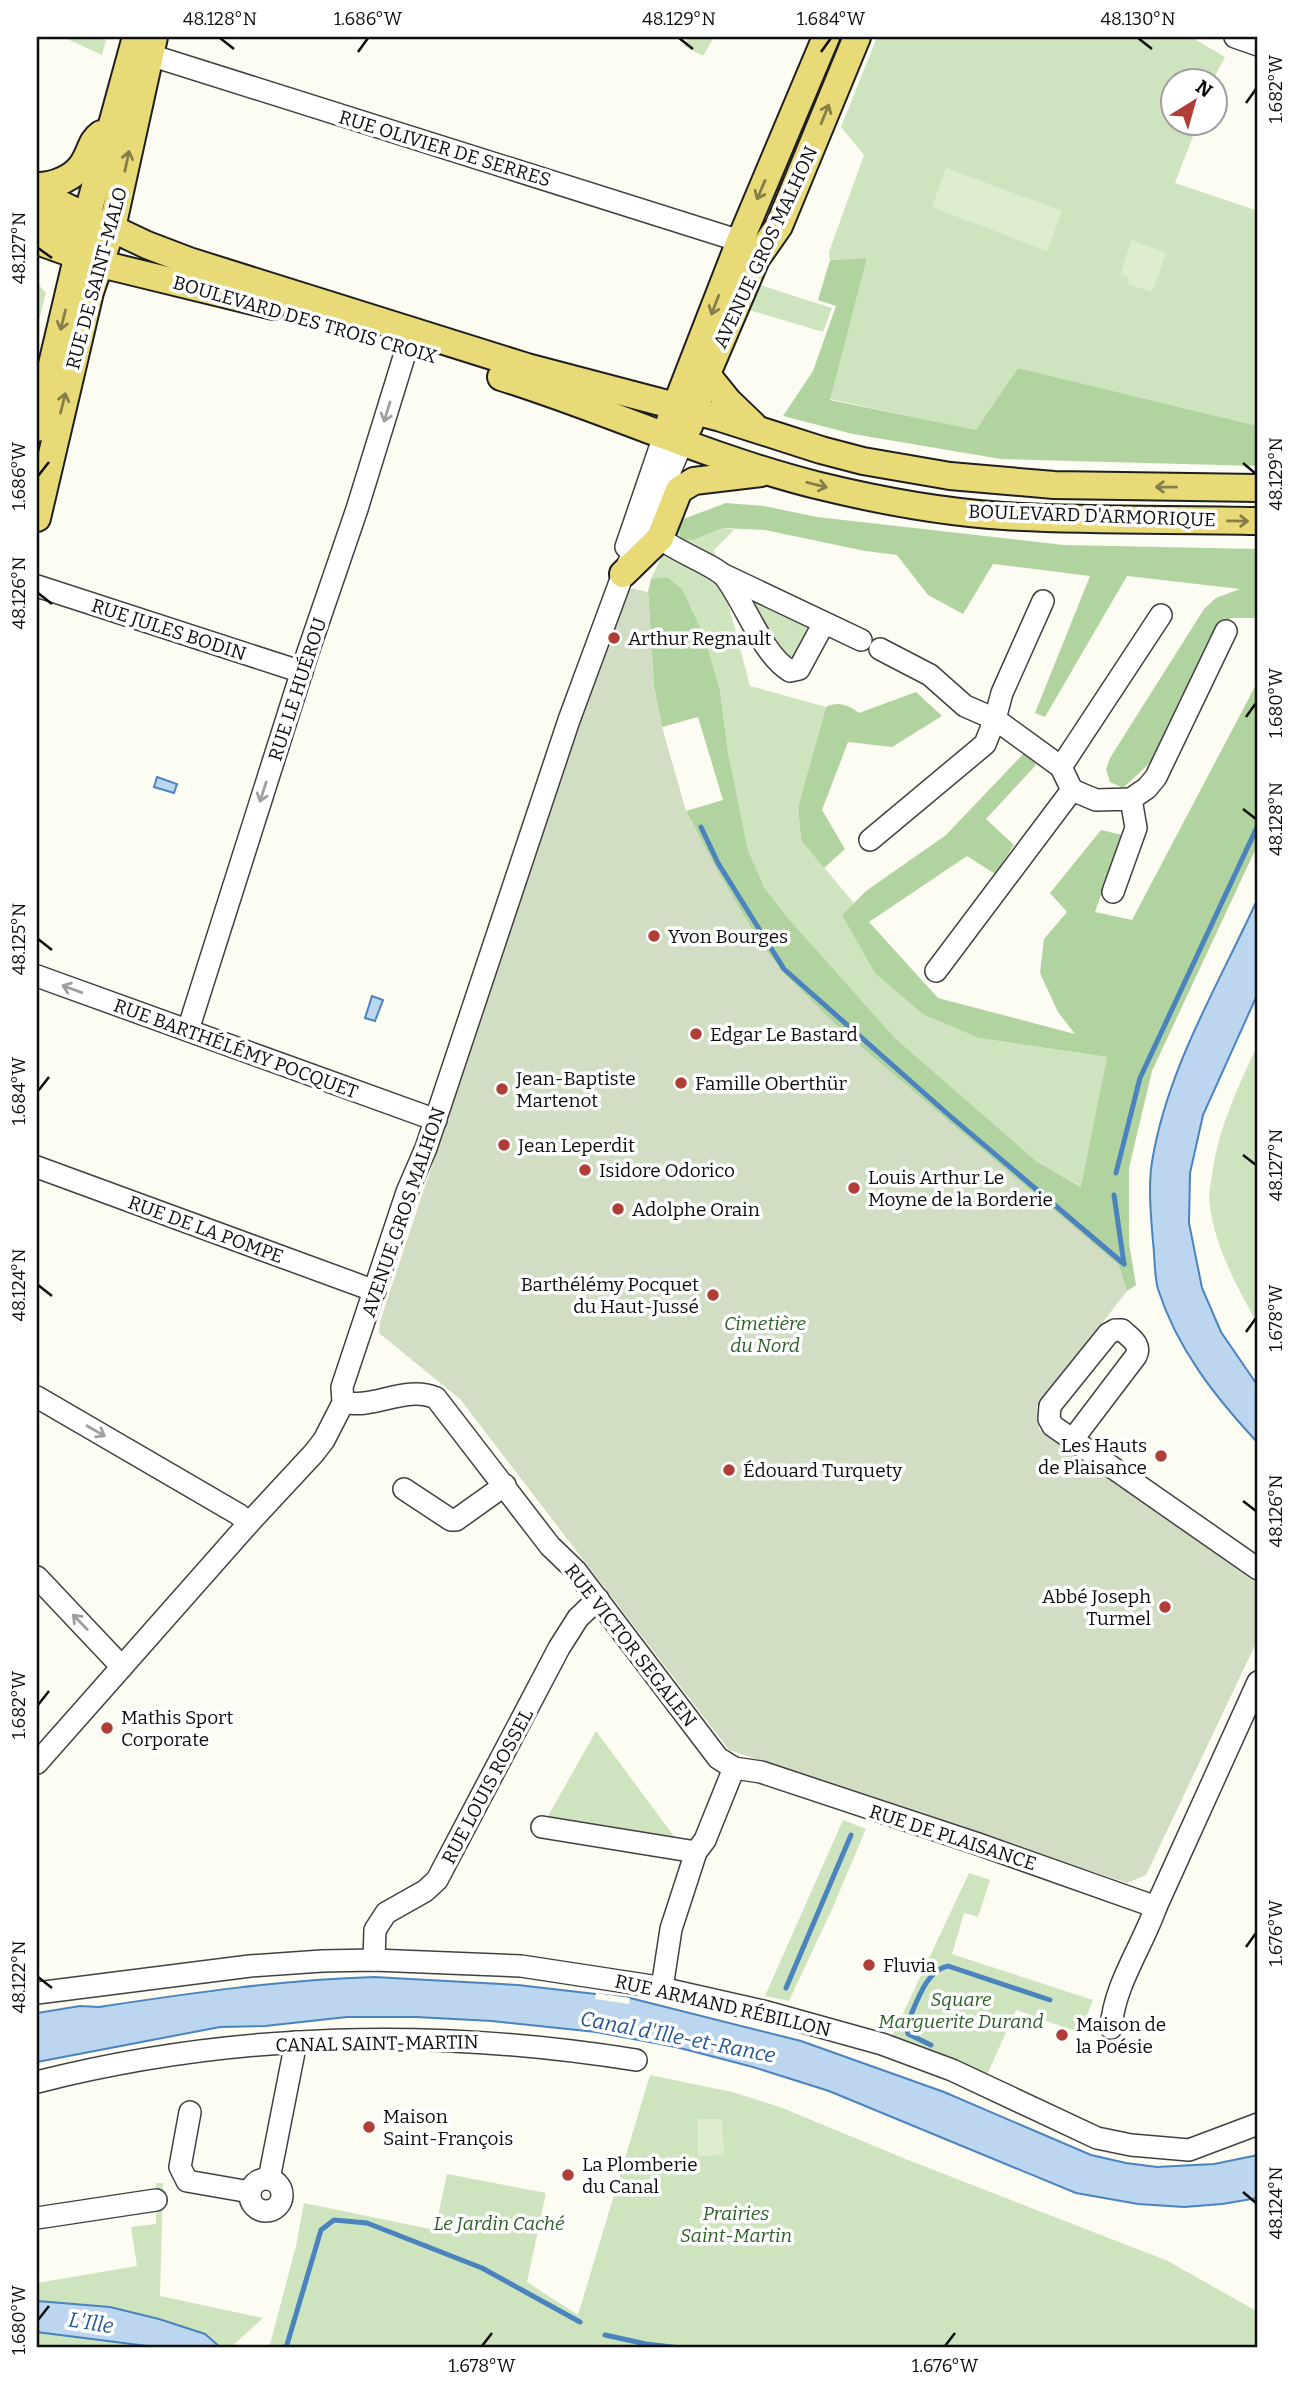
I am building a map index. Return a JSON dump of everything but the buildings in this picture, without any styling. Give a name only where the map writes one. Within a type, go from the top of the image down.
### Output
[{"type":"main road","name":"AVENUE GROS MALHON","points":[[679,424],[740,241],[826,37]]},
{"type":"main road","name":"AVENUE GROS MALHON","points":[[679,424],[707,375],[756,259],[779,226],[857,37]]},
{"type":"main road","name":"RUE DE SAINT-MALO","points":[[37,428],[99,249],[85,222],[111,127],[147,43]]},
{"type":"main road","name":"RUE DE SAINT-MALO","points":[[37,518],[147,43]]},
{"type":"main road","name":"RUE DE SAINT-MALO","points":[[37,186],[57,183],[68,177],[85,160],[93,139],[111,127]]},
{"type":"main road","points":[[37,193],[85,222],[99,249]]},
{"type":"main road","points":[[37,220],[57,226],[85,222]]},
{"type":"main road","points":[[37,241],[99,249]]},
{"type":"main road","name":"BOULEVARD DES TROIS CROIX","points":[[99,249],[235,276],[527,367],[679,424]]},
{"type":"main road","name":"BOULEVARD DES TROIS CROIX","points":[[99,249],[519,382],[679,424]]},
{"type":"main road","points":[[707,375],[728,401],[759,431]]},
{"type":"main road","points":[[679,424],[795,460],[892,481],[925,484],[982,480]]},
{"type":"main road","name":"BOULEVARD D'ARMORIQUE","points":[[679,424],[759,431],[863,461],[982,480],[1054,485],[1258,488]]},
{"type":"main road","name":"BOULEVARD D'ARMORIQUE","points":[[679,424],[767,472],[914,505],[1003,516],[1258,521]]},
{"type":"main road","points":[[623,573],[660,538],[679,490],[704,479],[767,472]]},
{"type":"street","points":[[1235,37],[1258,45]]},
{"type":"street","name":"RUE OLIVIER DE SERRES","points":[[147,43],[740,241]]},
{"type":"street","name":"RUE LE HUÉROU","points":[[187,1030],[407,347]]},
{"type":"street","name":"AVENUE GROS MALHON","points":[[37,1763],[314,1453],[324,1440],[343,1403],[342,1387],[407,1192],[436,1120],[564,733],[623,573],[647,526],[679,424]]},
{"type":"street","points":[[660,538],[724,575],[930,675],[965,706],[995,719],[1061,767],[1072,790],[1096,800],[1131,799],[1147,788],[1156,777],[1226,631]]},
{"type":"street","points":[[724,575],[750,620],[782,666],[790,671],[799,668],[824,623]]},
{"type":"street","name":"RUE JULES BODIN","points":[[37,586],[302,672]]},
{"type":"street","points":[[870,840],[985,744],[1002,693],[1042,601]]},
{"type":"street","points":[[1061,767],[1161,615]]},
{"type":"street","points":[[936,971],[1072,790]]},
{"type":"street","points":[[1113,892],[1136,828],[1131,799]]},
{"type":"street","name":"RUE BARTHÉLÉMY POCQUET","points":[[37,976],[436,1120]]},
{"type":"street","name":"RUE DE LA POMPE","points":[[37,1167],[375,1291]]},
{"type":"street","points":[[1073,1439],[1139,1351],[1138,1345],[1122,1330],[1108,1334],[1048,1412],[1053,1426],[1258,1569]]},
{"type":"street","name":"RUE VICTOR SEGALEN","points":[[343,1403],[366,1403],[426,1393],[436,1398],[550,1546],[576,1571],[598,1599],[718,1758],[734,1768]]},
{"type":"street","points":[[37,1397],[238,1514],[249,1523]]},
{"type":"street","points":[[404,1489],[451,1520],[456,1520],[505,1485]]},
{"type":"street","points":[[37,1577],[122,1667]]},
{"type":"street","name":"RUE LOUIS ROSSEL","points":[[374,1960],[375,1930],[386,1913],[425,1891],[437,1880],[559,1648],[578,1618],[598,1599]]},
{"type":"street","points":[[1111,2028],[1116,1997],[1258,1682]]},
{"type":"street","points":[[662,1988],[671,1929],[696,1853],[705,1840],[734,1768]]},
{"type":"street","name":"RUE DE PLAISANCE","points":[[734,1768],[761,1772],[1156,1907]]},
{"type":"street","points":[[542,1827],[696,1853]]},
{"type":"street","name":"RUE ARMAND RÉBILLON","points":[[37,1993],[250,1966],[374,1960],[521,1966],[662,1988],[767,2012],[882,2044],[952,2070],[1097,2138],[1131,2145],[1189,2150],[1258,2124]]},
{"type":"street","name":"CANAL SAINT-MARTIN","points":[[37,2082],[77,2072],[231,2046],[296,2042],[418,2039],[496,2042],[636,2060]]},
{"type":"street","points":[[269,2179],[296,2042]]},
{"type":"street","points":[[190,2112],[180,2167],[187,2181],[250,2192]]},
{"type":"street","points":[[269,2179],[275,2181],[282,2192],[279,2205],[263,2211],[252,2203],[250,2192],[258,2181],[269,2179]]},
{"type":"street","points":[[37,2218],[156,2200]]},
{"type":"green space","points":[[63,37],[100,37],[106,40],[102,55]]},
{"type":"green space","points":[[689,37],[714,37],[703,56],[684,46]]},
{"type":"green space","points":[[877,37],[1191,37],[1225,57],[1220,66],[1158,66],[1158,136],[1193,136],[1175,183],[1258,211],[1258,426],[1018,368],[976,431],[830,399],[867,258],[830,260],[829,252],[864,155],[841,127]]},
{"type":"green space","points":[[946,168],[1062,211],[1047,251],[932,207]]},
{"type":"green space","points":[[1131,240],[1166,253],[1152,292],[1127,284],[1129,277],[1121,274]]},
{"type":"green space","points":[[867,258],[830,400],[976,430],[1018,368],[1258,426],[1258,466],[1001,459],[853,434],[783,416],[813,371],[836,306],[818,300],[830,260]]},
{"type":"green space","points":[[37,283],[46,293],[37,328]]},
{"type":"green space","points":[[760,285],[832,308],[823,332],[749,310]]},
{"type":"green space","points":[[726,503],[764,506],[817,517],[1064,545],[1258,549],[1258,618],[1231,618],[1212,633],[1151,762],[1123,788],[1110,782],[1106,769],[1110,758],[1204,609],[1216,598],[1240,589],[1127,576],[1045,717],[1035,713],[1090,576],[993,564],[963,614],[928,595],[897,555],[765,530],[723,528],[693,540],[681,539],[678,521]]},
{"type":"green space","points":[[678,521],[693,540],[723,528],[734,530],[714,550],[750,686],[826,707],[798,807],[801,840],[854,903],[842,915],[979,1038],[1107,1057],[1082,1187],[1036,1161],[895,1038],[788,918],[764,887],[748,850],[728,752],[720,691],[651,579]]},
{"type":"green space","points":[[667,577],[682,589],[704,636],[720,691],[728,752],[748,850],[764,887],[788,918],[895,1038],[1036,1161],[1081,1187],[1107,1057],[979,1038],[923,1014],[875,973],[842,915],[866,891],[946,835],[1026,751],[1036,765],[986,819],[1014,845],[995,874],[967,856],[869,922],[938,998],[1075,1034],[1058,1012],[1040,973],[1044,939],[1067,912],[1050,893],[1101,830],[1122,835],[1095,912],[1132,920],[1258,681],[1258,844],[1152,1071],[1129,1168],[1129,1243],[1136,1285],[1127,1291],[1118,1265],[842,1031],[781,971],[756,936],[716,869],[686,811],[723,800],[698,717],[662,727],[654,687],[648,592],[651,579]]},
{"type":"green space","name":"Cimetière du Nord","points":[[625,587],[648,592],[654,687],[662,727],[686,811],[716,869],[756,936],[781,971],[842,1031],[1119,1265],[1127,1291],[1037,1407],[1039,1429],[1258,1584],[1258,1639],[1146,1875],[1127,1883],[729,1750],[460,1399],[379,1333],[386,1303]]},
{"type":"green space","points":[[742,592],[810,626],[813,633],[802,657],[789,663]]},
{"type":"green space","points":[[916,692],[942,716],[892,747],[848,742],[822,810],[845,849],[824,868],[801,840],[798,807],[826,707],[843,705],[859,713]]},
{"type":"green space","points":[[1258,1044],[1258,1325],[1217,1238],[1209,1197],[1216,1152],[1225,1120]]},
{"type":"green space","points":[[596,1731],[676,1839],[547,1818]]},
{"type":"green space","points":[[843,1820],[866,1829],[832,1909],[789,2001],[765,1996]]},
{"type":"green space","name":"Square Marguerite Durand","points":[[969,1873],[990,1880],[978,1917],[964,1913],[952,1954],[1093,2000],[1080,2033],[1016,2010],[987,2075],[892,2037]]},
{"type":"green space","name":"Prairies Saint-Martin","points":[[650,2075],[732,2092],[780,2107],[1168,2261],[1258,2312],[1258,2348],[269,2348],[296,2246],[304,2203],[435,2230],[447,2174],[546,2193],[527,2282],[578,2315]]},
{"type":"green space","points":[[698,2119],[722,2119],[724,2155],[698,2156]]},
{"type":"green space","points":[[156,2183],[163,2183],[160,2296],[263,2318],[230,2348],[221,2348],[205,2334],[37,2301],[37,2283],[137,2266],[131,2227],[156,2224]]},
{"type":"green space","points":[[37,2332],[50,2332],[163,2348],[37,2348]]},
{"type":"water","points":[[157,777],[177,784],[174,793],[154,787]]},
{"type":"water","points":[[1258,898],[1258,993],[1203,1115],[1190,1173],[1189,1223],[1202,1288],[1221,1332],[1258,1386],[1258,1443],[1199,1372],[1166,1311],[1156,1278],[1150,1192],[1152,1162],[1169,1093],[1196,1027]]},
{"type":"water","points":[[372,996],[383,1000],[375,1021],[365,1018]]},
{"type":"water","name":"Canal d'Ille-et-Rance","points":[[374,1977],[518,1985],[630,1998],[801,2041],[944,2092],[1091,2155],[1126,2163],[1157,2167],[1214,2164],[1258,2155],[1258,2198],[1184,2207],[1138,2204],[1076,2193],[829,2091],[676,2047],[596,2032],[492,2021],[347,2017],[265,2026],[220,2027],[37,2062],[37,2013],[270,1984]]},
{"type":"water","name":"L'Ille","points":[[37,2301],[110,2307],[159,2319],[205,2334],[221,2348],[163,2348],[37,2332]]},
{"type":"pier","points":[[596,1993],[630,1998],[629,2004],[595,1999]]},
{"type":"waterway","points":[[1116,1173],[1140,1078],[1258,825]]},
{"type":"waterway","points":[[701,827],[718,863],[784,969],[950,1116],[1124,1264]]},
{"type":"waterway","points":[[1114,1195],[1124,1264]]},
{"type":"waterway","points":[[786,1988],[851,1835]]},
{"type":"waterway","points":[[931,2045],[908,2034],[906,2026],[927,1981],[940,1969],[948,1966],[1050,2000]]},
{"type":"waterway","points":[[286,2348],[321,2230],[334,2220],[367,2223],[482,2268],[580,2322]]},
{"type":"waterway","points":[[605,2335],[680,2348]]},
{"type":"place","name":"Arthur Regnault","points":[[614,638]]},
{"type":"place","name":"Yvon Bourges","points":[[654,936]]},
{"type":"place","name":"Edgar Le Bastard","points":[[696,1034]]},
{"type":"place","name":"Famille Oberthür","points":[[681,1083]]},
{"type":"place","name":"Jean-Baptiste Martenot","points":[[502,1089]]},
{"type":"place","name":"Jean Leperdit","points":[[504,1145]]},
{"type":"place","name":"Isidore Odorico","points":[[585,1170]]},
{"type":"place","name":"Louis Arthur Le Moyne de la Borderie","points":[[854,1188]]},
{"type":"place","name":"Adolphe Orain","points":[[618,1209]]},
{"type":"place","name":"Barthélémy Pocquet du Haut-Jussé","points":[[713,1295]]},
{"type":"place","name":"Les Hauts de Plaisance","points":[[1161,1456]]},
{"type":"place","name":"Édouard Turquety","points":[[729,1470]]},
{"type":"place","name":"Abbé Joseph Turmel","points":[[1165,1607]]},
{"type":"place","name":"Mathis Sport Corporate","points":[[107,1728]]},
{"type":"place","name":"Fluvia","points":[[869,1965]]},
{"type":"place","name":"Maison de la Poésie","points":[[1062,2035]]},
{"type":"place","name":"Maison Saint-François","points":[[369,2127]]},
{"type":"place","name":"La Plomberie du Canal","points":[[568,2175]]},
{"type":"park label","name":"Le Jardin Caché","points":[[499,2223]]}]
